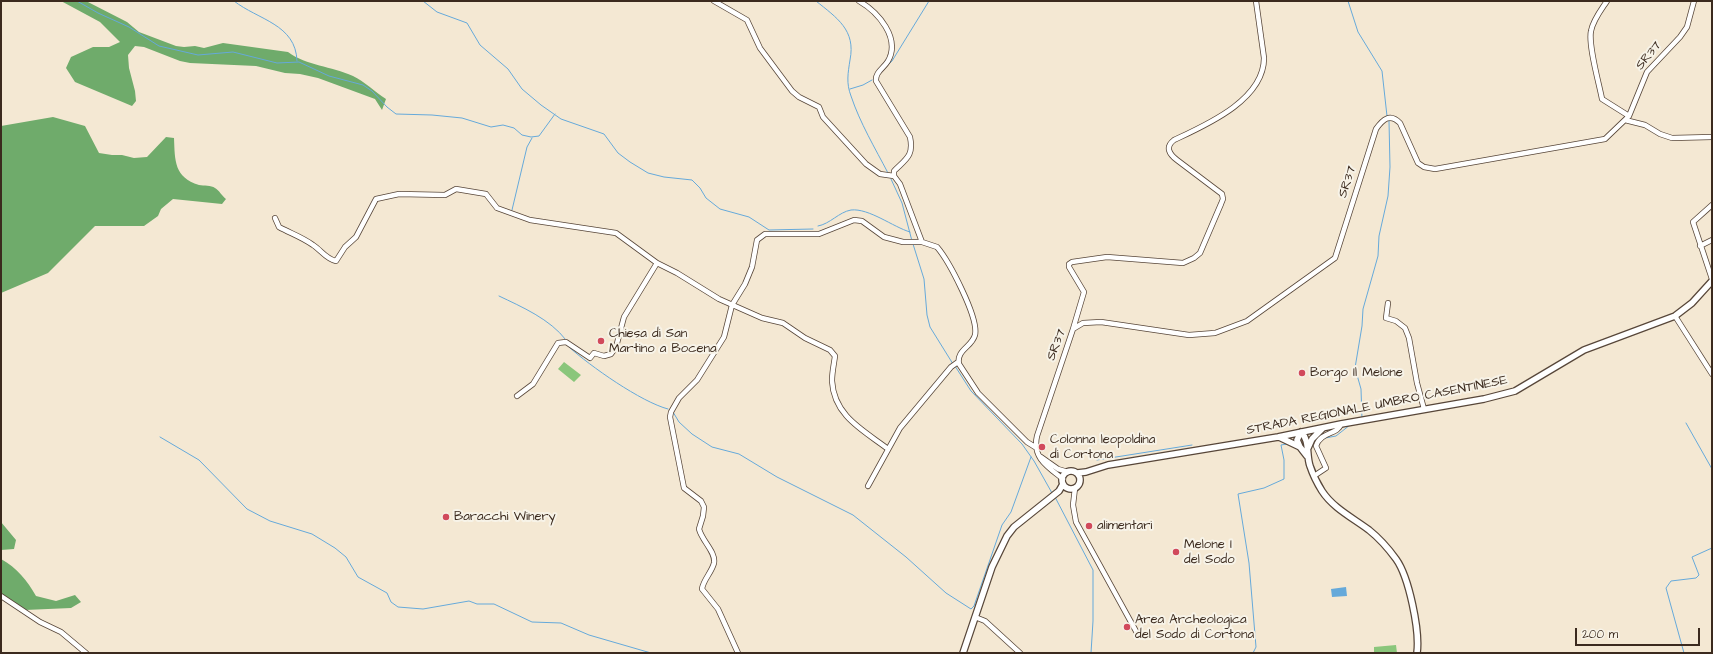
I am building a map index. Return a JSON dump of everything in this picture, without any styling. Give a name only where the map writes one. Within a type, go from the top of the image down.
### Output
[{"type":"main road","name":"STRADA REGIONALE UMBRO CASENTINESE","points":[[1077,473],[1108,465],[1197,449],[1278,437],[1424,409],[1484,400],[1515,391],[1584,350],[1675,316],[1692,303],[1712,280]]},
{"type":"main road","points":[[1307,448],[1312,439],[1324,427]]},
{"type":"main road","points":[[1307,456],[1306,439],[1300,432],[1297,440],[1307,456],[1314,476],[1329,500],[1369,530],[1397,560],[1406,584],[1416,620],[1418,653]]},
{"type":"main road","points":[[1278,437],[1300,447]]},
{"type":"main road","points":[[1057,492],[1075,488],[1089,471]]},
{"type":"main road","points":[[963,653],[992,568],[1007,536],[1014,527],[1057,492],[1068,472],[1077,473],[1080,477],[1080,482]]},
{"type":"main road","points":[[1063,482],[1068,489]]},
{"type":"street","points":[[714,1],[748,20],[760,48],[792,91],[799,97],[819,107],[823,116],[866,164],[880,174],[894,176]]},
{"type":"street","points":[[859,1],[882,21],[889,32],[891,42],[889,59],[876,74],[876,81],[910,137],[912,145],[909,157],[894,171],[894,176],[900,184],[922,242]]},
{"type":"street","points":[[1072,329],[1084,292],[1069,267],[1069,264],[1072,262],[1107,257],[1183,264],[1200,253],[1223,199],[1222,194],[1177,160],[1170,154],[1168,149],[1170,143],[1174,140],[1213,122],[1235,107],[1258,79],[1264,66],[1264,58],[1256,1]]},
{"type":"street","points":[[1607,1],[1596,18],[1590,32],[1602,99],[1627,118],[1645,125],[1660,134],[1672,138],[1712,137]]},
{"type":"street","name":"SR37","points":[[1035,447],[1037,436],[1072,329],[1083,323],[1101,322],[1189,335],[1216,333],[1247,321],[1335,258],[1376,129],[1382,120],[1390,117],[1396,118],[1400,123],[1418,164],[1435,170],[1602,140],[1610,135],[1627,118],[1647,72],[1680,37],[1687,27],[1694,1]]},
{"type":"street","points":[[275,218],[279,228],[293,233],[313,245],[330,260],[336,261],[345,247],[356,237],[376,198],[399,194],[445,196],[456,189],[486,194],[496,208],[530,220],[616,233],[657,263],[677,273],[732,306],[762,318],[783,323],[805,338],[830,350],[834,356],[832,380],[837,405],[847,418],[888,449]]},
{"type":"street","points":[[1712,205],[1693,222],[1712,280]]},
{"type":"street","points":[[738,653],[718,609],[702,589],[714,562],[713,554],[704,543],[699,529],[704,516],[704,507],[701,501],[684,488],[670,417],[674,405],[697,380],[724,337],[732,306],[745,284],[752,267],[757,240],[760,236],[765,234],[819,234],[854,220],[862,221],[884,237],[909,242],[922,242],[937,247],[941,251],[966,299],[976,334],[973,340],[961,353],[957,363],[951,367],[900,428],[868,486]]},
{"type":"street","points":[[1700,246],[1712,240]]},
{"type":"street","points":[[517,396],[533,384],[558,343],[566,342],[590,358],[594,353],[604,356],[611,354],[616,347],[624,317],[657,263]]},
{"type":"street","points":[[1388,303],[1386,318],[1396,321],[1404,328],[1409,338],[1417,383],[1424,409]]},
{"type":"street","points":[[1675,316],[1712,374]]},
{"type":"street","points":[[957,363],[978,393],[1027,442],[1035,447],[1044,464],[1063,482]]},
{"type":"street","points":[[1314,476],[1326,468],[1316,446],[1317,443],[1323,435],[1337,430],[1341,424]]},
{"type":"street","points":[[1037,453],[1053,466],[1068,472]]},
{"type":"street","points":[[1075,488],[1073,505],[1076,522],[1137,633]]},
{"type":"street","points":[[1,596],[40,622],[61,632],[86,653]]},
{"type":"street","points":[[975,617],[984,621],[1020,653]]},
{"type":"green space","points":[[61,1],[86,1],[127,22],[139,32],[176,46],[195,46],[204,48],[223,43],[288,52],[295,57],[311,63],[353,76],[386,99],[382,110],[375,99],[318,78],[300,74],[285,73],[256,66],[190,63],[180,61],[144,47],[135,46],[128,55],[129,68],[136,101],[132,106],[75,82],[66,68],[71,57],[93,47],[109,47],[120,42],[100,22]]},
{"type":"green space","points":[[53,117],[85,126],[99,153],[122,155],[134,158],[147,157],[166,137],[174,138],[176,161],[180,173],[191,182],[213,187],[226,199],[222,204],[173,199],[161,209],[158,216],[144,226],[95,226],[48,273],[1,293],[1,126]]},
{"type":"green space","points":[[564,362],[581,375],[574,382],[558,369]]},
{"type":"green space","points":[[1,522],[16,540],[14,549],[1,550]]},
{"type":"green space","points":[[1,559],[12,566],[21,575],[36,596],[56,601],[75,595],[81,602],[71,608],[25,610],[1,594]]},
{"type":"green space","points":[[1396,645],[1397,653],[1374,653],[1374,647]]},
{"type":"water","points":[[1346,587],[1347,596],[1332,597],[1331,589]]},
{"type":"waterway","points":[[77,1],[98,13],[129,27],[159,46],[198,55],[233,52],[277,63],[299,62],[329,76],[363,85],[372,91],[396,114],[462,118],[491,127],[503,125],[514,128],[522,135],[531,137],[539,136],[555,114]]},
{"type":"waterway","points":[[234,1],[274,24],[283,31],[290,39],[295,49],[297,61]]},
{"type":"waterway","points":[[423,1],[437,12],[467,23],[480,45],[508,69],[522,89],[541,105],[561,119],[604,134],[618,153],[648,173],[664,177],[692,180],[700,188],[706,198],[720,209],[749,217],[769,230],[813,229]]},
{"type":"waterway","points":[[816,1],[838,19],[847,33],[851,50],[848,78],[849,91],[863,126],[888,173]]},
{"type":"waterway","points":[[886,67],[892,61],[929,1]]},
{"type":"waterway","points":[[1348,1],[1358,32],[1382,71],[1387,116]]},
{"type":"waterway","points":[[850,89],[863,85],[872,80]]},
{"type":"waterway","points":[[1362,419],[1361,389],[1355,368],[1362,326],[1363,309],[1378,256],[1379,236],[1388,196],[1390,167],[1389,121]]},
{"type":"waterway","points":[[512,210],[527,147],[532,138]]},
{"type":"waterway","points":[[891,179],[902,203],[912,241]]},
{"type":"waterway","points":[[818,226],[827,223],[838,215],[847,211],[858,210],[873,215],[910,232]]},
{"type":"waterway","points":[[913,244],[924,279],[927,315],[930,327],[953,364]]},
{"type":"waterway","points":[[499,296],[526,309],[544,320],[566,340]]},
{"type":"waterway","points":[[569,347],[590,364],[630,391],[644,399],[668,409]]},
{"type":"waterway","points":[[955,366],[971,391],[1022,444],[1034,461],[1052,493]]},
{"type":"waterway","points":[[673,412],[679,422],[692,434],[712,447],[739,454],[777,477],[853,515],[906,557],[946,593],[971,609],[974,606],[1002,525],[1011,512],[1031,457]]},
{"type":"waterway","points":[[1686,423],[1712,469]]},
{"type":"waterway","points":[[1325,438],[1336,436],[1350,425]]},
{"type":"waterway","points":[[160,437],[199,460],[247,509],[270,521],[312,534],[335,548],[346,557],[358,577],[387,593],[391,602],[398,607],[423,609],[469,601],[477,604],[494,604],[532,622],[561,623],[589,635],[651,653]]},
{"type":"waterway","points":[[1253,653],[1256,647],[1249,563],[1238,494],[1264,488],[1284,479],[1284,460],[1281,445],[1287,444]]},
{"type":"waterway","points":[[1097,460],[1192,445]]},
{"type":"waterway","points":[[1055,497],[1093,570],[1093,621],[1091,653]]},
{"type":"waterway","points":[[1684,653],[1666,588],[1671,581],[1696,578],[1699,575],[1692,557],[1712,548]]},
{"type":"place","name":"Chiesa di San Martino a Bocena","points":[[601,341]]},
{"type":"place","name":"Borgo Il Melone","points":[[1302,373]]},
{"type":"place","name":"Colonna leopoldina di Cortona","points":[[1042,447]]},
{"type":"place","name":"Baracchi Winery","points":[[446,517]]},
{"type":"place","name":"alimentari","points":[[1089,526]]},
{"type":"place","name":"Melone I del Sodo","points":[[1176,552]]},
{"type":"place","name":"Area Archeologica del Sodo di Cortona","points":[[1127,627]]}]
